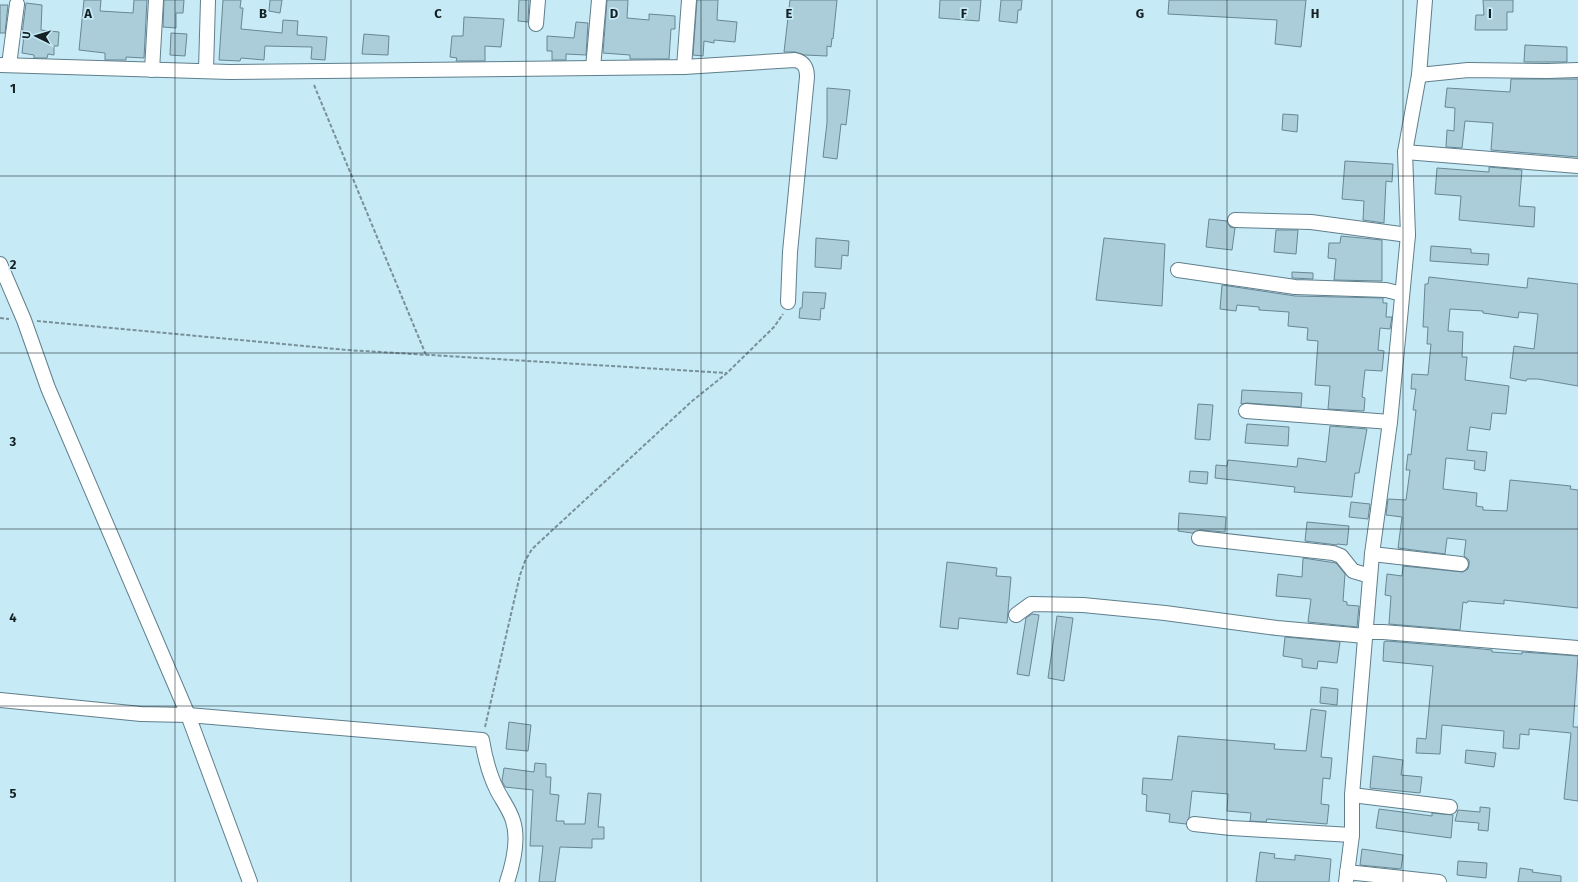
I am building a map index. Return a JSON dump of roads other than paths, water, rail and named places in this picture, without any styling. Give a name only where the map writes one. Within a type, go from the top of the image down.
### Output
[{"type":"street","points":[[152,70],[156,0]]},
{"type":"street","points":[[206,70],[208,0]]},
{"type":"street","points":[[536,24],[538,0]]},
{"type":"street","points":[[593,68],[599,0]]},
{"type":"street","points":[[684,67],[689,0]]},
{"type":"street","points":[[1425,0],[1419,75],[1405,152],[1408,235],[1390,422],[1372,554],[1352,795],[1352,835],[1346,877],[1439,882]]},
{"type":"street","points":[[17,4],[5,65],[152,70],[206,70],[230,72],[684,67],[795,60],[804,64],[807,70],[790,252],[788,302]]},
{"type":"street","points":[[1419,75],[1468,70],[1578,70]]},
{"type":"street","points":[[1405,152],[1578,166]]},
{"type":"street","points":[[1235,220],[1311,222],[1408,235]]},
{"type":"street","points":[[0,264],[24,320],[48,388],[188,715],[250,882]]},
{"type":"street","points":[[1178,270],[1295,287],[1386,290],[1402,294]]},
{"type":"street","points":[[1246,411],[1390,422]]},
{"type":"street","points":[[1199,538],[1333,553],[1342,556],[1352,570],[1370,576]]},
{"type":"street","points":[[1372,554],[1461,564]]},
{"type":"street","points":[[1016,615],[1031,604],[1083,605],[1165,613],[1277,628],[1365,634],[1383,632],[1578,648]]},
{"type":"street","points":[[0,700],[141,714],[188,715],[482,740],[486,762],[491,777],[510,813],[514,825],[514,853],[507,882]]},
{"type":"street","points":[[1352,795],[1450,807]]},
{"type":"street","points":[[1194,824],[1231,828],[1352,835]]}]
